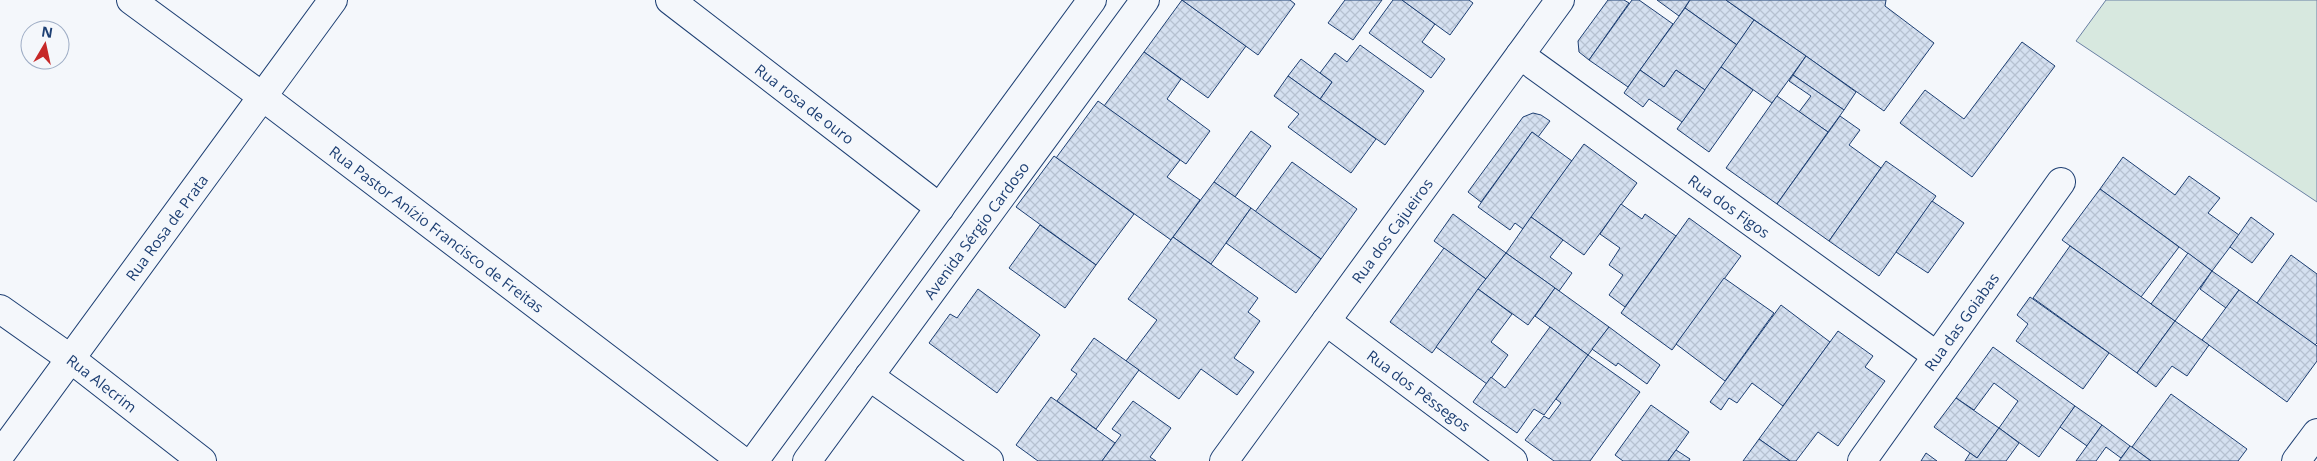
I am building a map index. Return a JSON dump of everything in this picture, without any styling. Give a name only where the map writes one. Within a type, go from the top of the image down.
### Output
[{"type":"street","name":"Rua Pastor Anízio Francisco de Freitas","points":[[131,0],[263,96],[742,461]]},
{"type":"street","name":"Rua Rosa de Prata","points":[[0,455],[333,0]]},
{"type":"street","name":"Rua rosa de ouro","points":[[670,0],[974,233]]},
{"type":"street","points":[[754,461],[1092,0]]},
{"type":"street","name":"Avenida Sérgio Cardoso","points":[[807,461],[1145,0]]},
{"type":"street","name":"Rua dos Cajueiros","points":[[1224,461],[1560,0]]},
{"type":"street","name":"Rua dos Figos","points":[[1520,55],[1937,356]]},
{"type":"street","points":[[1034,78],[1069,103]]},
{"type":"street","name":"Rua das Goiabas","points":[[1862,461],[2061,182]]},
{"type":"street","name":"Rua Alecrim","points":[[0,309],[71,359],[202,461]]},
{"type":"street","name":"Rua dos Pêssegos","points":[[1326,321],[1513,461]]},
{"type":"street","points":[[835,351],[989,461]]},
{"type":"street","points":[[2296,461],[2317,433]]},
{"type":"shaded area","points":[[2106,0],[2317,0],[2317,202],[2076,41]]},
{"type":"building","points":[[1182,0],[1246,46],[1208,98],[1144,52]]},
{"type":"building","points":[[1182,0],[1290,0],[1295,4],[1258,55]]},
{"type":"building","points":[[1345,0],[1382,0],[1353,40],[1328,23]]},
{"type":"building","points":[[1393,0],[1402,0],[1435,24],[1422,42],[1445,59],[1431,78],[1369,33]]},
{"type":"building","points":[[1402,0],[1469,0],[1473,3],[1450,35]]},
{"type":"building","points":[[1608,0],[1624,0],[1629,3],[1589,60],[1579,52],[1578,41]]},
{"type":"building","points":[[1632,0],[1639,0],[1673,24],[1628,87],[1589,60]]},
{"type":"building","points":[[1657,0],[1690,0],[1679,16]]},
{"type":"building","points":[[1690,0],[1726,0],[1754,20],[1737,45],[1685,8]]},
{"type":"building","points":[[1726,0],[1886,0],[1885,6],[1934,43],[1884,111]]},
{"type":"building","points":[[1685,8],[1737,45],[1705,90],[1676,70],[1664,87],[1640,70]]},
{"type":"building","points":[[1754,20],[1806,56],[1772,103],[1721,67]]},
{"type":"building","points":[[2022,42],[2055,66],[1972,177],[1900,123],[1925,90],[1964,119]]},
{"type":"building","points":[[1360,45],[1424,91],[1385,145],[1320,99],[1332,82],[1320,73],[1335,53],[1347,62]]},
{"type":"building","points":[[1144,52],[1181,79],[1167,99],[1210,131],[1186,164],[1104,106]]},
{"type":"building","points":[[1806,56],[1856,92],[1844,110],[1793,75]]},
{"type":"building","points":[[1301,59],[1332,82],[1320,99],[1288,76]]},
{"type":"building","points":[[1721,67],[1753,90],[1709,152],[1677,129]]},
{"type":"building","points":[[1640,70],[1664,87],[1676,70],[1705,90],[1682,122],[1649,99],[1643,107],[1624,93]]},
{"type":"building","points":[[1793,75],[1844,110],[1828,132],[1799,112],[1811,96],[1789,81]]},
{"type":"building","points":[[1288,76],[1376,139],[1351,173],[1288,127],[1299,114],[1274,96]]},
{"type":"building","points":[[1777,96],[1828,132],[1777,204],[1726,168]]},
{"type":"building","points":[[1098,101],[1180,160],[1167,177],[1200,200],[1171,240],[1056,158]]},
{"type":"building","points":[[1533,113],[1541,115],[1550,121],[1538,137],[1532,132],[1481,202],[1468,192],[1523,117]]},
{"type":"building","points":[[1840,116],[1860,130],[1849,145],[1881,168],[1829,241],[1777,204]]},
{"type":"building","points":[[1251,131],[1271,146],[1235,197],[1214,182]]},
{"type":"building","points":[[1532,132],[1572,161],[1523,229],[1515,223],[1510,230],[1478,207]]},
{"type":"building","points":[[1584,144],[1637,183],[1584,255],[1531,217]]},
{"type":"building","points":[[1054,156],[1134,214],[1096,265],[1016,207]]},
{"type":"building","points":[[2123,157],[2175,195],[2189,176],[2220,198],[2208,213],[2239,235],[2212,271],[2100,189]]},
{"type":"building","points":[[1886,161],[1936,196],[1879,276],[1829,241]]},
{"type":"building","points":[[1292,162],[1357,209],[1321,259],[1255,212]]},
{"type":"building","points":[[1214,182],[1251,208],[1211,264],[1173,237]]},
{"type":"building","points":[[2100,189],[2179,247],[2141,297],[2062,240]]},
{"type":"building","points":[[1932,201],[1964,223],[1928,273],[1896,252]]},
{"type":"building","points":[[1621,204],[1642,219],[1645,214],[1676,236],[1625,307],[1609,295],[1623,275],[1609,265],[1620,248],[1600,234]]},
{"type":"building","points":[[1251,208],[1321,259],[1296,293],[1226,243]]},
{"type":"building","points":[[1453,214],[1506,253],[1486,279],[1434,241]]},
{"type":"building","points":[[1531,217],[1563,240],[1550,257],[1572,273],[1559,291],[1506,253]]},
{"type":"building","points":[[2251,217],[2274,234],[2252,263],[2230,247]]},
{"type":"building","points":[[1689,218],[1741,256],[1672,350],[1621,313]]},
{"type":"building","points":[[1040,225],[1096,265],[1065,308],[1009,268]]},
{"type":"building","points":[[1173,237],[1258,298],[1248,312],[1260,321],[1234,358],[1254,372],[1237,395],[1201,369],[1179,399],[1126,361],[1157,320],[1128,299]]},
{"type":"building","points":[[2070,246],[2175,321],[2137,373],[2033,298]]},
{"type":"building","points":[[1444,248],[1486,279],[1432,353],[1390,322]]},
{"type":"building","points":[[1506,253],[1555,288],[1528,325],[1478,289]]},
{"type":"building","points":[[2188,253],[2212,271],[2175,321],[2151,304]]},
{"type":"building","points":[[2291,255],[2317,274],[2317,343],[2315,345],[2257,303]]},
{"type":"building","points":[[2212,271],[2239,290],[2226,308],[2200,289]]},
{"type":"building","points":[[1724,278],[1774,313],[1725,381],[1676,344]]},
{"type":"building","points":[[1555,288],[1609,327],[1588,355],[1535,316]]},
{"type":"building","points":[[978,289],[1040,335],[997,393],[929,343],[950,314],[957,318]]},
{"type":"building","points":[[1478,289],[1512,314],[1491,342],[1508,355],[1487,384],[1436,347]]},
{"type":"building","points":[[2239,290],[2317,346],[2317,361],[2287,402],[2202,340]]},
{"type":"building","points":[[2030,297],[2109,353],[2083,389],[2016,341],[2028,324],[2017,315]]},
{"type":"building","points":[[1781,305],[1830,342],[1783,406],[1752,383],[1737,403],[1729,398],[1721,410],[1710,402]]},
{"type":"building","points":[[2175,321],[2209,345],[2187,376],[2172,366],[2156,387],[2137,373]]},
{"type":"building","points":[[1550,327],[1588,355],[1544,415],[1534,409],[1517,433],[1473,402],[1491,377],[1505,388]]},
{"type":"building","points":[[1609,327],[1660,365],[1647,384],[1618,363],[1616,366],[1592,349]]},
{"type":"building","points":[[1838,331],[1873,356],[1865,367],[1885,381],[1838,446],[1818,432],[1796,461],[1790,461],[1759,439]]},
{"type":"building","points":[[1094,338],[1139,370],[1096,429],[1057,401],[1077,374],[1071,370]]},
{"type":"building","points":[[1993,347],[2075,406],[2039,457],[1999,428],[2018,401],[1994,383],[1974,410],[1956,398]]},
{"type":"building","points":[[1588,355],[1640,392],[1590,461],[1554,461],[1525,440],[1544,416],[1549,419],[1561,403],[1556,399]]},
{"type":"building","points":[[2171,394],[2247,449],[2238,461],[2151,461],[2132,447]]},
{"type":"building","points":[[1051,397],[1115,443],[1102,461],[1038,461],[1016,445]]},
{"type":"building","points":[[1956,398],[1999,428],[1977,458],[1934,427]]},
{"type":"building","points":[[1133,401],[1171,428],[1150,457],[1156,461],[1102,461],[1121,435],[1112,429]]},
{"type":"building","points":[[1651,405],[1689,432],[1668,461],[1623,461],[1615,455]]},
{"type":"building","points":[[2075,406],[2102,425],[2087,446],[2060,427]]},
{"type":"building","points":[[2102,425],[2130,446],[2121,458],[2106,447],[2096,461],[2076,461]]},
{"type":"building","points":[[1999,428],[2019,443],[2006,461],[1965,461],[1970,453],[1977,458]]},
{"type":"building","points":[[1759,439],[1790,461],[1743,461]]},
{"type":"building","points":[[2130,446],[2132,447],[2151,461],[2119,461]]},
{"type":"building","points":[[1676,450],[1690,459],[1689,461],[1668,461]]},
{"type":"building","points":[[1926,453],[1937,461],[1921,461]]}]
